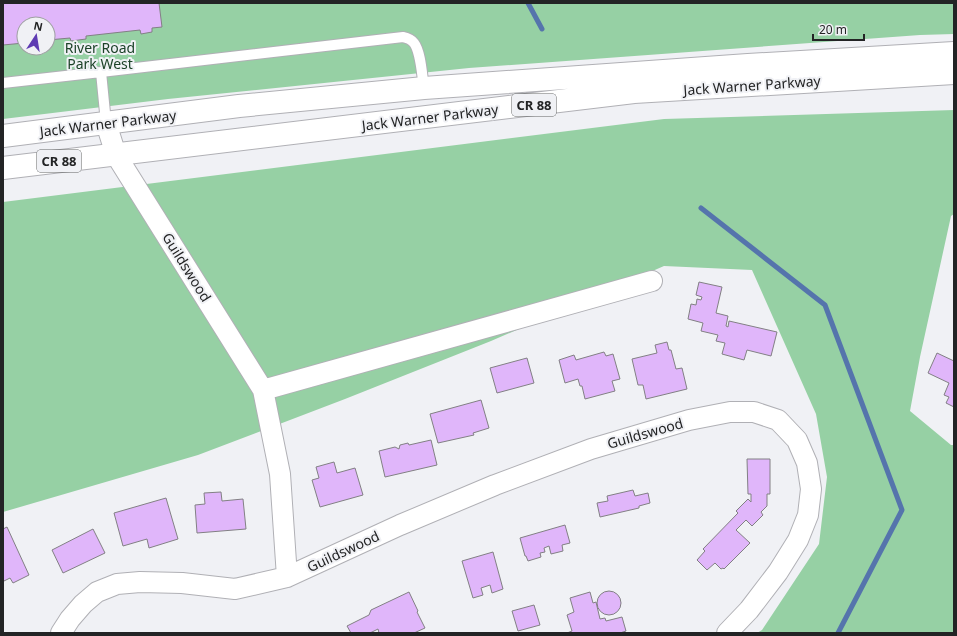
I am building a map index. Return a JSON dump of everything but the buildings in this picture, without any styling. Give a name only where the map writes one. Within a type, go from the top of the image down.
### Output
[{"type":"main road","name":"Jack Warner Parkway","points":[[3,136],[239,106],[424,88],[954,53]]},
{"type":"main road","name":"Jack Warner Parkway","points":[[3,168],[634,92],[954,72]]},
{"type":"street","name":"Guildswood","points":[[106,123],[116,155],[263,390],[280,474],[287,578]]},
{"type":"street","points":[[263,390],[652,281]]},
{"type":"street","name":"Guildswood","points":[[61,633],[70,619],[83,604],[97,592],[116,584],[140,582],[175,583],[234,589],[287,578],[429,512],[495,485],[591,449],[689,420],[730,412],[754,412],[778,420],[797,440],[807,463],[811,489],[810,502],[808,515],[794,547],[778,572],[749,610],[727,633]]},
{"type":"lane","points":[[3,83],[403,37],[410,39],[415,44],[424,88]]},
{"type":"lane","points":[[101,72],[106,123]]},
{"type":"green space","name":"River Road Park West","points":[[3,3],[954,3],[954,34],[920,35],[469,68],[168,99],[3,119]]},
{"type":"green space","points":[[954,110],[954,214],[951,216],[920,357],[910,411],[951,445],[954,445],[954,633],[757,633],[762,630],[819,544],[827,477],[816,414],[752,270],[664,266],[491,341],[198,455],[3,512],[3,202],[664,119]]},
{"type":"waterway","points":[[528,3],[542,29]]},
{"type":"waterway","points":[[701,208],[825,305],[902,510],[838,633]]}]
